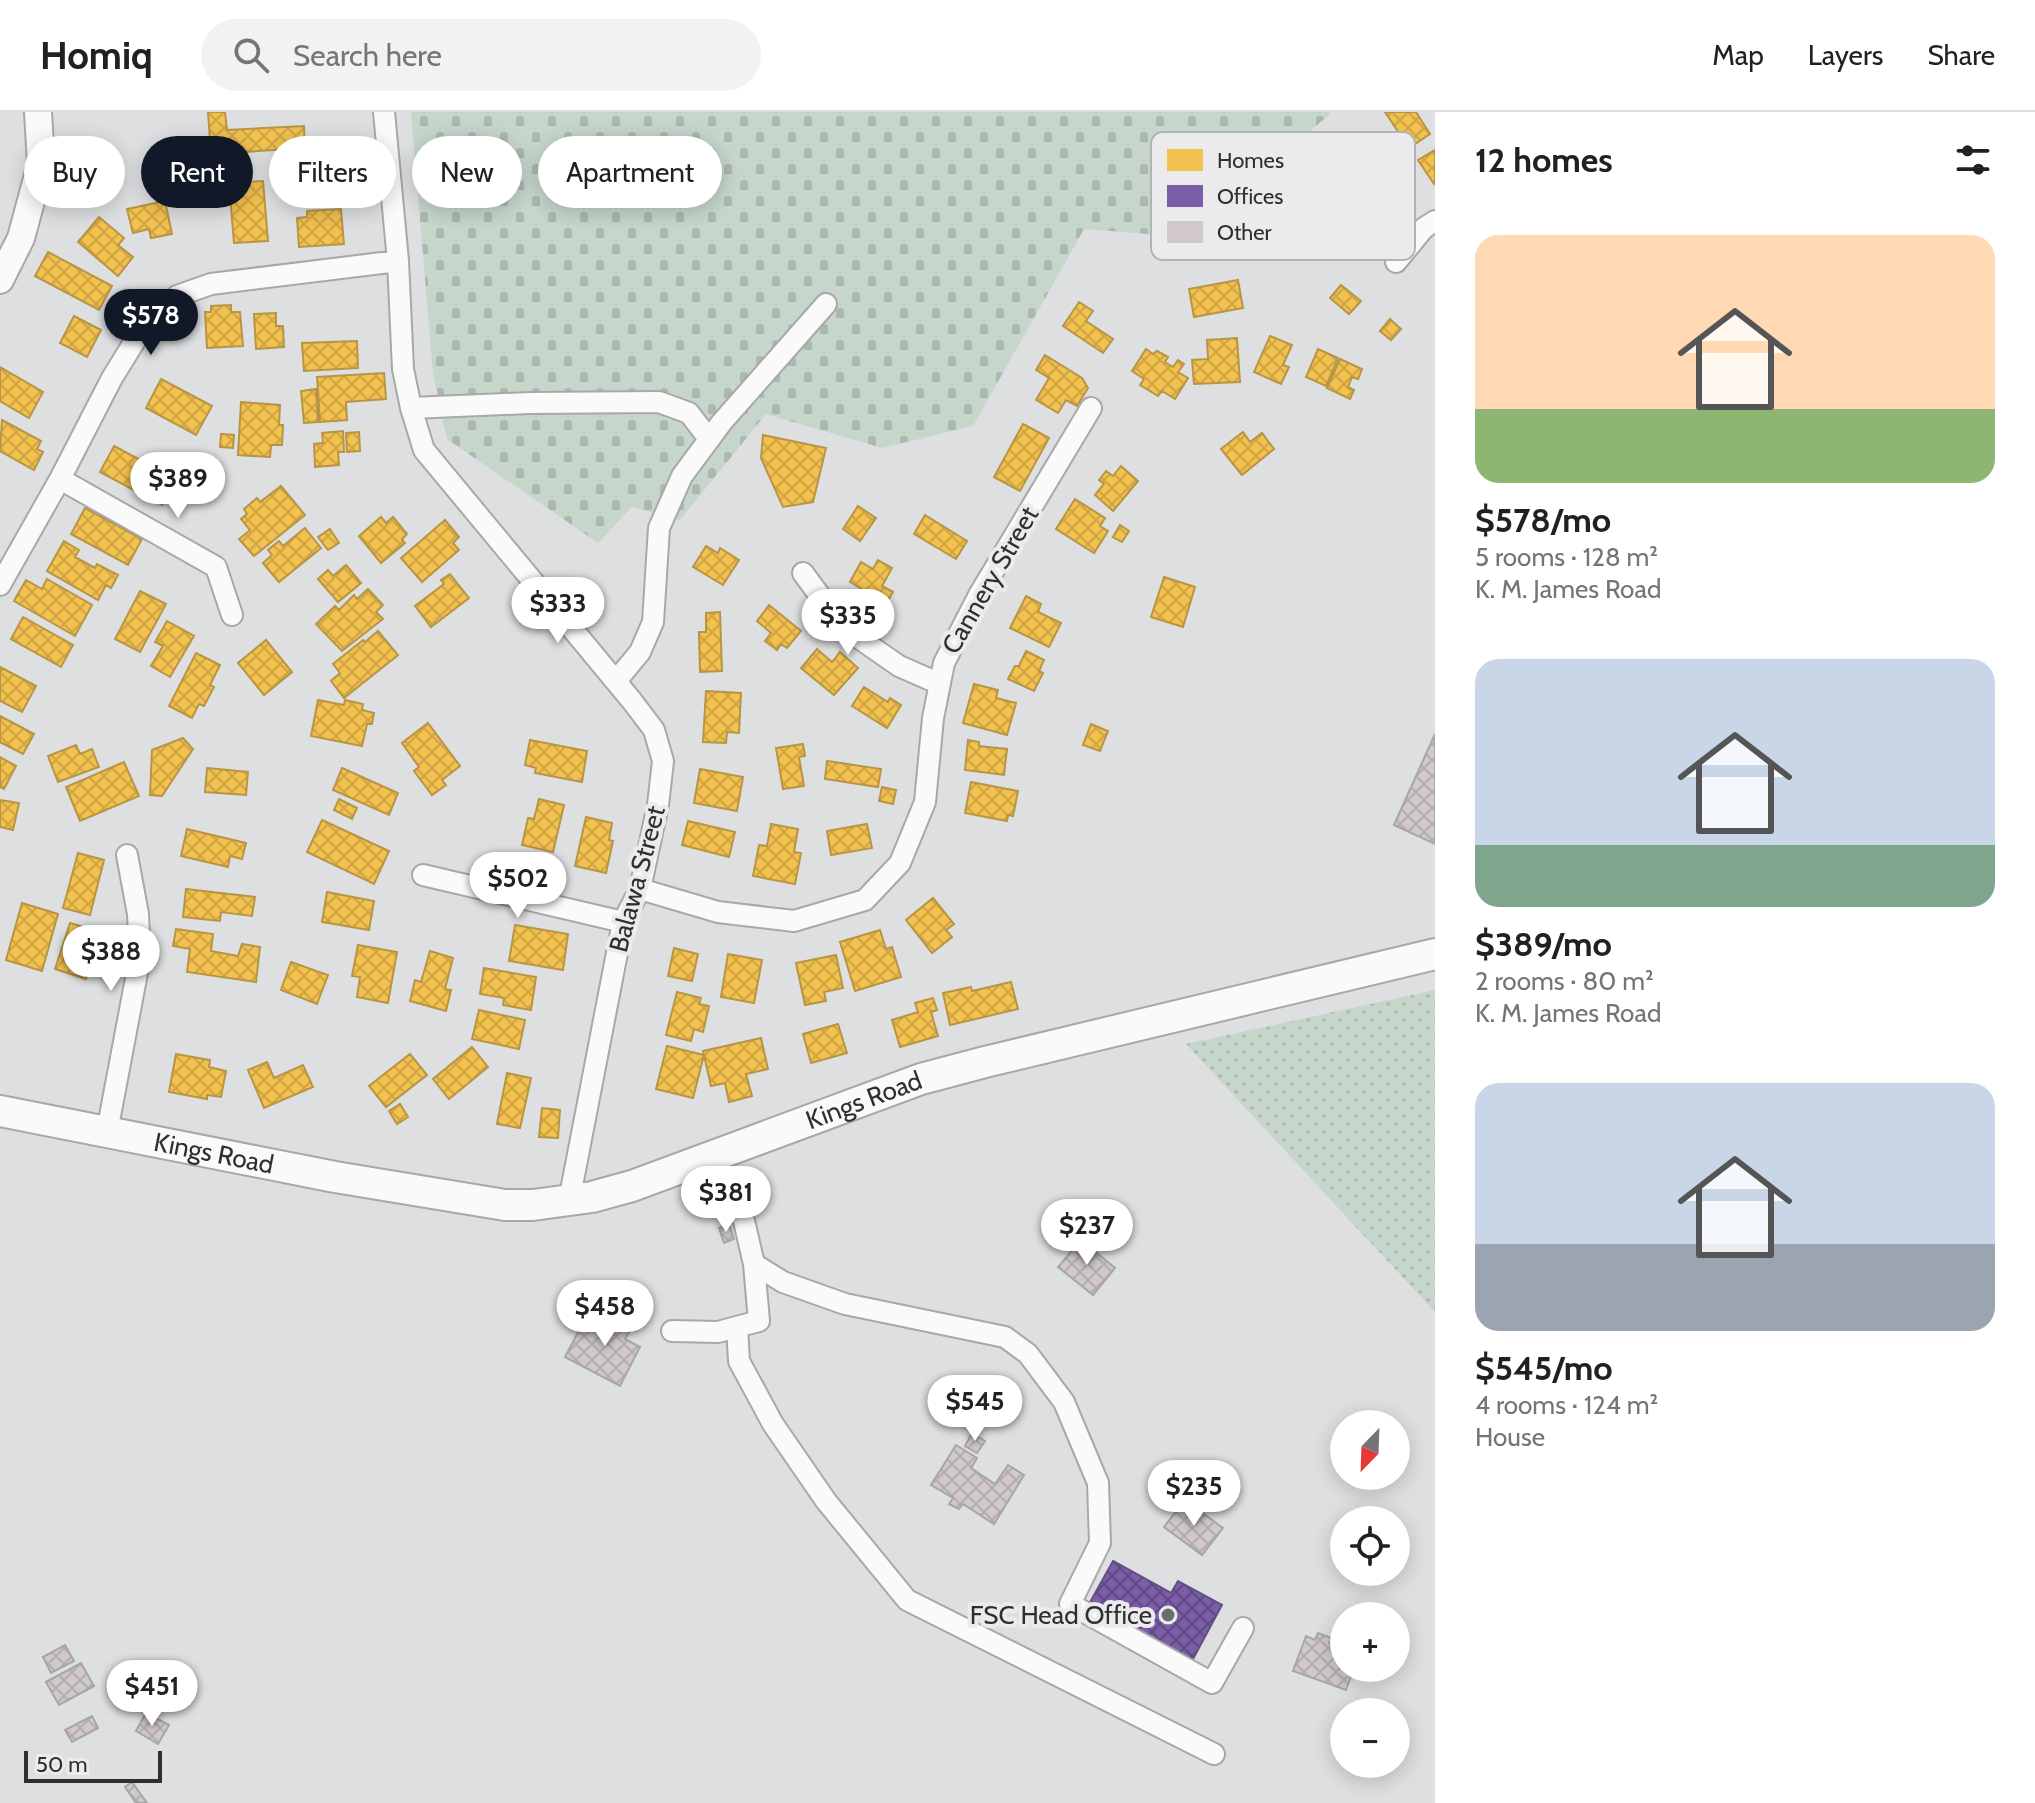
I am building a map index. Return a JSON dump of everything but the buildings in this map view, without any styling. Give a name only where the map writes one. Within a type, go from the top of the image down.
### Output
[{"type":"highway","name":"Kings Road","points":[[0,1111],[335,1177],[505,1205],[569,1201],[614,1192],[934,1076],[1435,954]]},
{"type":"main road","points":[[0,280],[21,238],[41,164],[38,112]]},
{"type":"street","name":"Balawa Street","points":[[384,112],[398,261],[403,369],[424,450],[654,730],[663,761],[658,805],[640,889],[623,922],[569,1201]]},
{"type":"street","points":[[1415,239],[1435,221]]},
{"type":"street","points":[[0,585],[112,378],[141,331],[177,296],[211,284],[398,261]]},
{"type":"street","points":[[616,681],[640,652],[653,622],[659,528],[682,476],[709,439],[826,304]]},
{"type":"street","points":[[411,408],[659,402],[689,413],[709,439]]},
{"type":"street","name":"Cannery Street","points":[[640,889],[718,912],[794,921],[865,900],[900,863],[925,802],[944,663],[979,595],[1091,408]]},
{"type":"street","points":[[60,479],[216,567],[232,615]]},
{"type":"street","points":[[803,573],[843,627],[899,666],[940,684]]},
{"type":"street","points":[[107,1132],[140,957],[138,914],[127,855]]},
{"type":"street","points":[[423,875],[623,922]]},
{"type":"street","points":[[672,1331],[718,1332],[759,1321],[754,1264],[744,1221],[712,1158]]},
{"type":"street","points":[[754,1264],[783,1282],[845,1304],[1005,1337],[1028,1354],[1064,1402],[1098,1483],[1100,1543],[1070,1604],[1212,1683],[1243,1628]]},
{"type":"street","points":[[737,1327],[739,1361],[773,1424],[826,1501],[907,1600],[1214,1754]]},
{"type":"green space","points":[[411,112],[1330,114],[1309,132],[1151,132],[1151,234],[1084,229],[973,426],[882,448],[766,414],[680,520],[632,507],[598,543],[447,439],[433,373],[419,208],[522,208],[522,136],[413,136]]},
{"type":"green space","points":[[1435,990],[1435,1312],[1186,1044]]},
{"type":"place","name":"FSC Head Office","points":[[1168,1615]]}]
